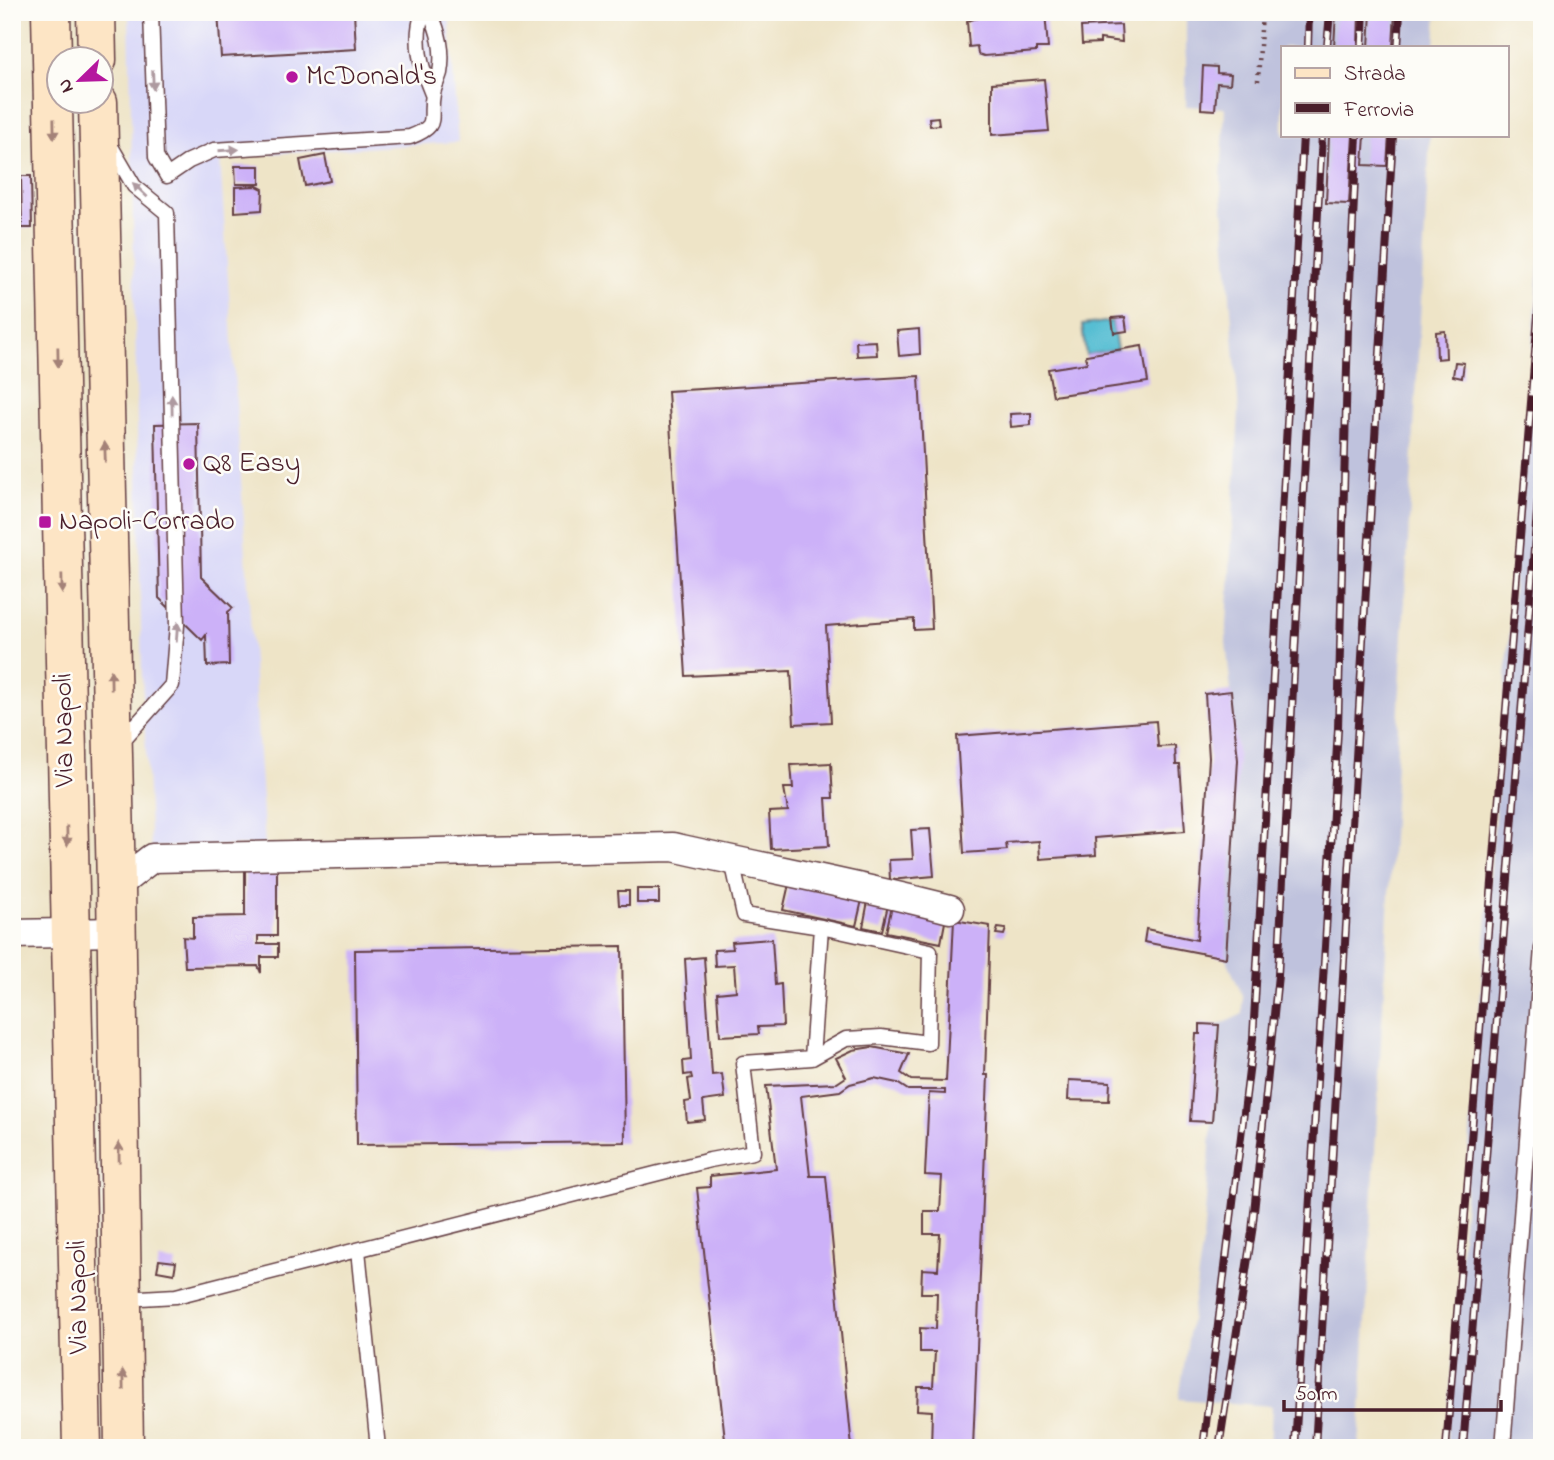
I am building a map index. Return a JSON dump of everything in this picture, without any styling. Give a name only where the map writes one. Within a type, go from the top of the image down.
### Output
[{"type":"main road","name":"Via Napoli","points":[[51,12],[82,1448]]},
{"type":"main road","points":[[96,12],[97,46]]},
{"type":"main road","name":"Via Napoli","points":[[98,116],[117,932],[124,1448]]},
{"type":"street","points":[[116,886],[152,858],[673,847],[733,861],[760,863],[950,909]]},
{"type":"street","points":[[12,934],[117,932]]},
{"type":"lane","points":[[151,12],[156,158],[167,176],[189,161],[214,150],[410,137],[426,131],[433,120],[432,94],[442,58],[440,37],[430,12]]},
{"type":"lane","points":[[423,12],[418,41],[420,63],[432,94]]},
{"type":"lane","points":[[99,116],[134,186],[167,213],[177,625],[172,685],[113,751]]},
{"type":"lane","points":[[121,1299],[176,1296],[710,1160],[753,1152],[743,1063],[812,1058],[846,1039],[881,1037],[928,1043],[930,951],[821,927],[744,915],[733,861]]},
{"type":"lane","points":[[812,1058],[821,927]]},
{"type":"lane","points":[[1503,1448],[1542,948]]},
{"type":"lane","points":[[358,1250],[378,1448]]},
{"type":"path","points":[[1258,81],[1262,12]]},
{"type":"shaded area","name":"Q8 Easy","points":[[129,12],[449,12],[458,142],[220,157],[265,845],[151,847],[142,676]]},
{"type":"shaded area","points":[[1179,12],[1437,12],[1435,46],[1281,46],[1281,136],[1430,136],[1359,1448],[1270,1448],[1272,1406],[1179,1399],[1203,1242],[1219,1025],[1243,1014],[1243,997],[1226,958],[1238,760],[1226,642],[1239,411],[1221,181],[1225,108],[1186,106],[1186,17],[1178,16]]},
{"type":"shaded area","points":[[1542,228],[1542,1448],[1446,1448],[1479,1017]]},
{"type":"water","points":[[1112,321],[1117,350],[1086,355],[1082,325]]},
{"type":"building","points":[[218,12],[354,12],[356,49],[221,57]]},
{"type":"building","points":[[1045,12],[1048,48],[1036,48],[1036,52],[984,56],[978,54],[977,46],[969,47],[967,21],[985,16]]},
{"type":"building","points":[[1336,12],[1359,12],[1358,46],[1334,46]]},
{"type":"building","points":[[1371,12],[1395,12],[1393,46],[1369,46]]},
{"type":"building","points":[[1121,25],[1122,42],[1100,39],[1100,43],[1082,44],[1081,27]]},
{"type":"building","points":[[1203,66],[1217,67],[1217,73],[1231,74],[1230,84],[1217,83],[1215,110],[1201,109]]},
{"type":"building","points":[[1044,79],[1049,131],[992,135],[992,83]]},
{"type":"building","points":[[938,117],[939,125],[930,126],[929,118]]},
{"type":"building","points":[[1329,136],[1353,136],[1349,204],[1326,203]]},
{"type":"building","points":[[1365,136],[1389,136],[1387,166],[1363,165]]},
{"type":"building","points":[[325,155],[330,181],[305,186],[300,160]]},
{"type":"building","points":[[235,166],[260,166],[260,184],[236,184]]},
{"type":"building","points":[[21,176],[31,176],[32,228],[22,228]]},
{"type":"building","points":[[257,186],[263,189],[262,210],[235,212],[235,187]]},
{"type":"building","points":[[1125,317],[1127,331],[1114,333],[1112,318]]},
{"type":"building","points":[[919,329],[920,354],[899,356],[897,331]]},
{"type":"building","points":[[1445,331],[1446,358],[1437,359],[1436,332]]},
{"type":"building","points":[[876,341],[877,355],[857,356],[856,342]]},
{"type":"building","points":[[1142,346],[1148,382],[1053,396],[1048,369],[1087,363],[1086,355]]},
{"type":"building","points":[[1455,362],[1464,363],[1462,378],[1453,376]]},
{"type":"building","points":[[919,376],[932,629],[914,630],[914,619],[826,626],[831,722],[794,724],[791,671],[686,676],[668,391]]},
{"type":"building","points":[[1031,413],[1031,425],[1011,427],[1010,414]]},
{"type":"building","points":[[198,423],[201,577],[233,608],[228,612],[229,665],[207,666],[206,635],[202,640],[159,598],[155,424]]},
{"type":"building","points":[[1231,691],[1238,760],[1226,958],[1144,942],[1146,929],[1197,940],[1209,758],[1205,694]]},
{"type":"building","points":[[1156,721],[1158,747],[1175,746],[1176,765],[1180,765],[1185,831],[1095,838],[1096,855],[1040,859],[1039,841],[1006,843],[1007,850],[964,853],[957,736]]},
{"type":"building","points":[[831,763],[833,798],[826,798],[829,846],[771,849],[769,812],[788,811],[784,788],[793,788],[791,765]]},
{"type":"building","points":[[930,829],[934,876],[890,880],[889,860],[913,859],[911,830]]},
{"type":"building","points":[[277,865],[277,936],[258,936],[258,944],[278,944],[278,957],[261,957],[261,973],[258,966],[185,967],[183,937],[193,938],[193,917],[245,916],[245,866]]},
{"type":"building","points":[[789,884],[862,900],[856,926],[783,910]]},
{"type":"building","points":[[637,889],[659,889],[659,903],[637,903]]},
{"type":"building","points":[[618,891],[629,891],[629,905],[619,905]]},
{"type":"building","points":[[868,901],[888,905],[882,931],[863,927]]},
{"type":"building","points":[[892,906],[946,917],[941,943],[886,932]]},
{"type":"building","points":[[954,920],[990,926],[985,1075],[988,1075],[973,1448],[931,1448],[932,1411],[917,1410],[918,1387],[933,1387],[935,1352],[920,1352],[920,1328],[936,1329],[937,1293],[921,1293],[922,1269],[938,1270],[940,1234],[924,1234],[924,1211],[940,1211],[942,1176],[925,1175],[929,1093],[945,1094],[945,1090],[908,1090],[897,1083],[874,1078],[850,1084],[840,1091],[801,1096],[810,1176],[826,1176],[852,1448],[726,1448],[697,1188],[710,1187],[710,1176],[776,1169],[766,1086],[837,1083],[846,1077],[836,1058],[853,1050],[872,1047],[909,1054],[901,1073],[911,1080],[946,1081]]},
{"type":"building","points":[[998,928],[1006,929],[1004,935],[996,934]]},
{"type":"building","points":[[772,939],[775,985],[781,984],[783,1026],[758,1027],[759,1034],[720,1036],[717,993],[736,991],[734,965],[715,966],[714,950],[733,949],[732,942]]},
{"type":"building","points":[[622,946],[625,1142],[357,1145],[355,950]]},
{"type":"building","points":[[704,957],[712,1075],[722,1074],[725,1098],[703,1101],[705,1120],[687,1122],[685,1102],[691,1101],[688,1079],[692,1078],[691,1074],[684,1075],[683,1061],[691,1060],[685,959]]},
{"type":"building","points":[[1200,1024],[1219,1025],[1212,1122],[1190,1121],[1196,1034],[1200,1034]]},
{"type":"building","points":[[1069,1080],[1110,1082],[1109,1101],[1068,1100]]},
{"type":"building","points":[[1542,1163],[1542,1217],[1535,1216]]},
{"type":"building","points":[[159,1260],[176,1262],[174,1274],[157,1271]]},
{"type":"railway","points":[[1308,46],[1309,12]]},
{"type":"railway","points":[[1327,46],[1330,12]]},
{"type":"railway","points":[[1362,46],[1364,12]]},
{"type":"railway","points":[[1398,46],[1400,12]]},
{"type":"railway","points":[[1203,1448],[1253,1038],[1303,136]]},
{"type":"railway","points":[[1219,1448],[1252,1232],[1278,975],[1322,136]]},
{"type":"railway","points":[[1295,1448],[1338,729],[1348,327],[1357,136]]},
{"type":"railway","points":[[1315,1448],[1393,136]]},
{"type":"railway","points":[[1446,1448],[1542,267]]},
{"type":"railway","points":[[1463,1448],[1542,449]]},
{"type":"place","name":"McDonald's","points":[[292,77]]},
{"type":"place","name":"Q8 Easy","points":[[189,464]]},
{"type":"place","name":"Napoli-Corrado","points":[[45,522]]}]
